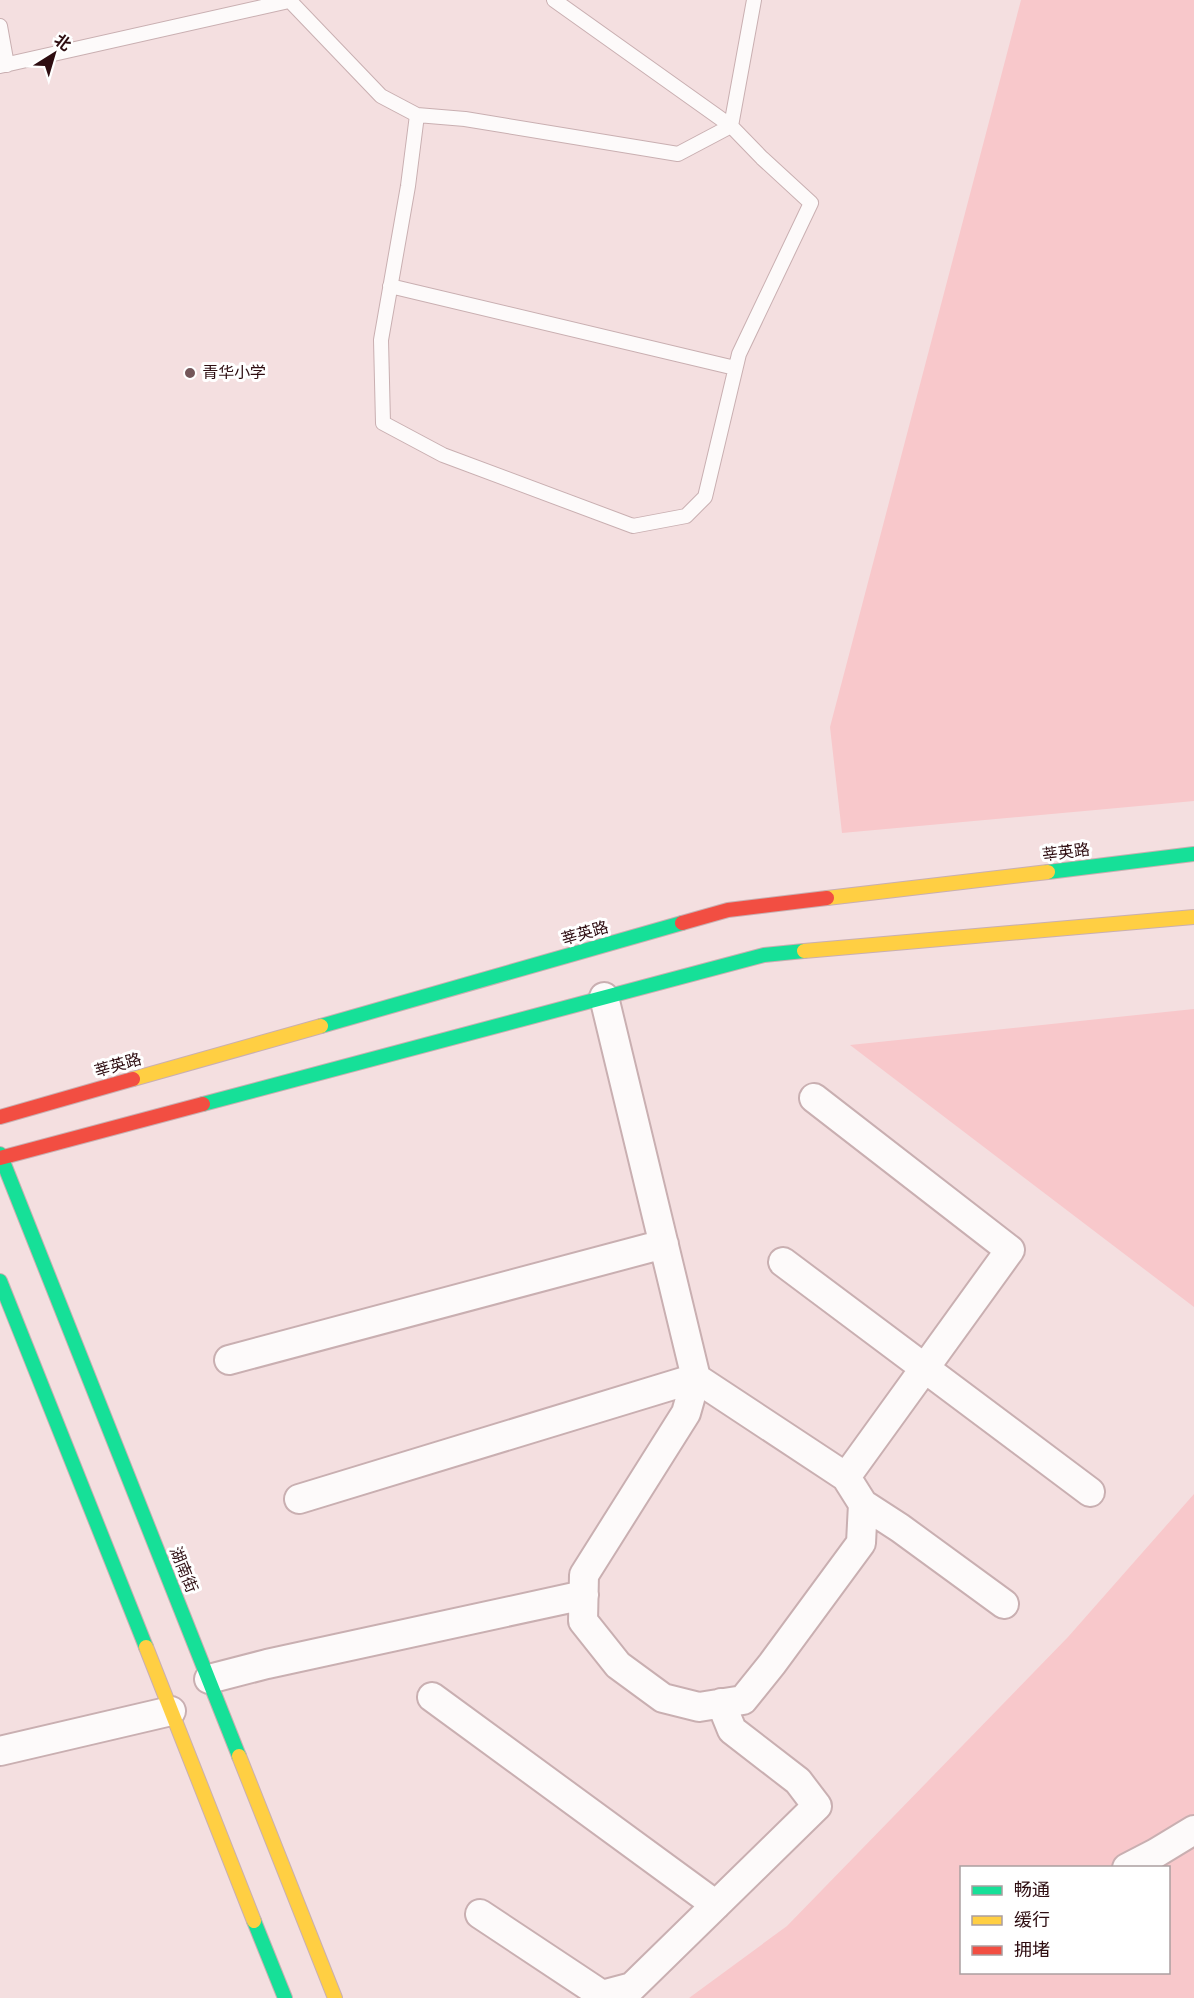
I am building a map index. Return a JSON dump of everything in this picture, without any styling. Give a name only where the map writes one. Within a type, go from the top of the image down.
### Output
[{"type":"main road","name":"莘英路","points":[[0,1117],[728,910],[1194,854]]},
{"type":"main road","points":[[0,1157],[764,955],[1194,917]]},
{"type":"main road","name":"湖南街","points":[[0,1157],[335,1998]]},
{"type":"main road","points":[[0,1281],[285,1998]]},
{"type":"street","points":[[604,997],[696,1378],[686,1413],[584,1575],[583,1621],[618,1665],[663,1698],[699,1707],[743,1700],[861,1543],[863,1504]]},
{"type":"street","points":[[814,1098],[1010,1250],[846,1477]]},
{"type":"street","points":[[229,1360],[664,1244]]},
{"type":"street","points":[[783,1262],[1090,1492]]},
{"type":"street","points":[[696,1378],[846,1477],[863,1504],[900,1528],[1004,1604]]},
{"type":"street","points":[[300,1499],[696,1378]]},
{"type":"street","points":[[209,1679],[267,1664],[584,1595]]},
{"type":"street","points":[[432,1697],[716,1905]]},
{"type":"street","points":[[480,1914],[602,1995],[632,1987],[817,1806],[798,1781],[732,1730],[721,1703]]},
{"type":"street","points":[[0,1750],[171,1711]]},
{"type":"street","points":[[1131,1866],[1194,1830]]},
{"type":"lane","points":[[0,26],[4,65],[289,0],[381,96],[417,115],[465,119],[678,154],[731,126]]},
{"type":"lane","points":[[417,115],[408,186],[381,340],[383,423],[442,456],[633,526],[686,516],[705,496],[739,354],[812,203],[762,158],[731,126],[554,0]]},
{"type":"lane","points":[[731,126],[754,0]]},
{"type":"lane","points":[[390,286],[735,368]]},
{"type":"shaded area","points":[[1021,0],[1194,0],[1194,801],[842,833],[830,727]]},
{"type":"shaded area","points":[[1194,1009],[1194,1307],[850,1045]]},
{"type":"shaded area","points":[[1194,1494],[1194,1998],[689,1998],[787,1926],[1068,1637]]},
{"type":"traffic: fast","points":[[1048,872],[1194,854]]},
{"type":"traffic: fast","points":[[321,1026],[682,923]]},
{"type":"traffic: fast","points":[[203,1104],[764,955],[804,951]]},
{"type":"traffic: fast","points":[[0,1154],[239,1756]]},
{"type":"traffic: fast","points":[[0,1281],[146,1647]]},
{"type":"traffic: fast","points":[[254,1921],[285,1998]]},
{"type":"traffic: slow","points":[[827,898],[1048,872]]},
{"type":"traffic: slow","points":[[804,951],[1194,917]]},
{"type":"traffic: slow","points":[[133,1079],[321,1026]]},
{"type":"traffic: slow","points":[[146,1647],[254,1921]]},
{"type":"traffic: slow","points":[[239,1756],[335,1998]]},
{"type":"traffic: jam","points":[[682,923],[728,910],[827,898]]},
{"type":"traffic: jam","points":[[0,1117],[133,1079]]},
{"type":"traffic: jam","points":[[0,1158],[203,1104]]},
{"type":"place","name":"青华小学","points":[[190,373]]}]
